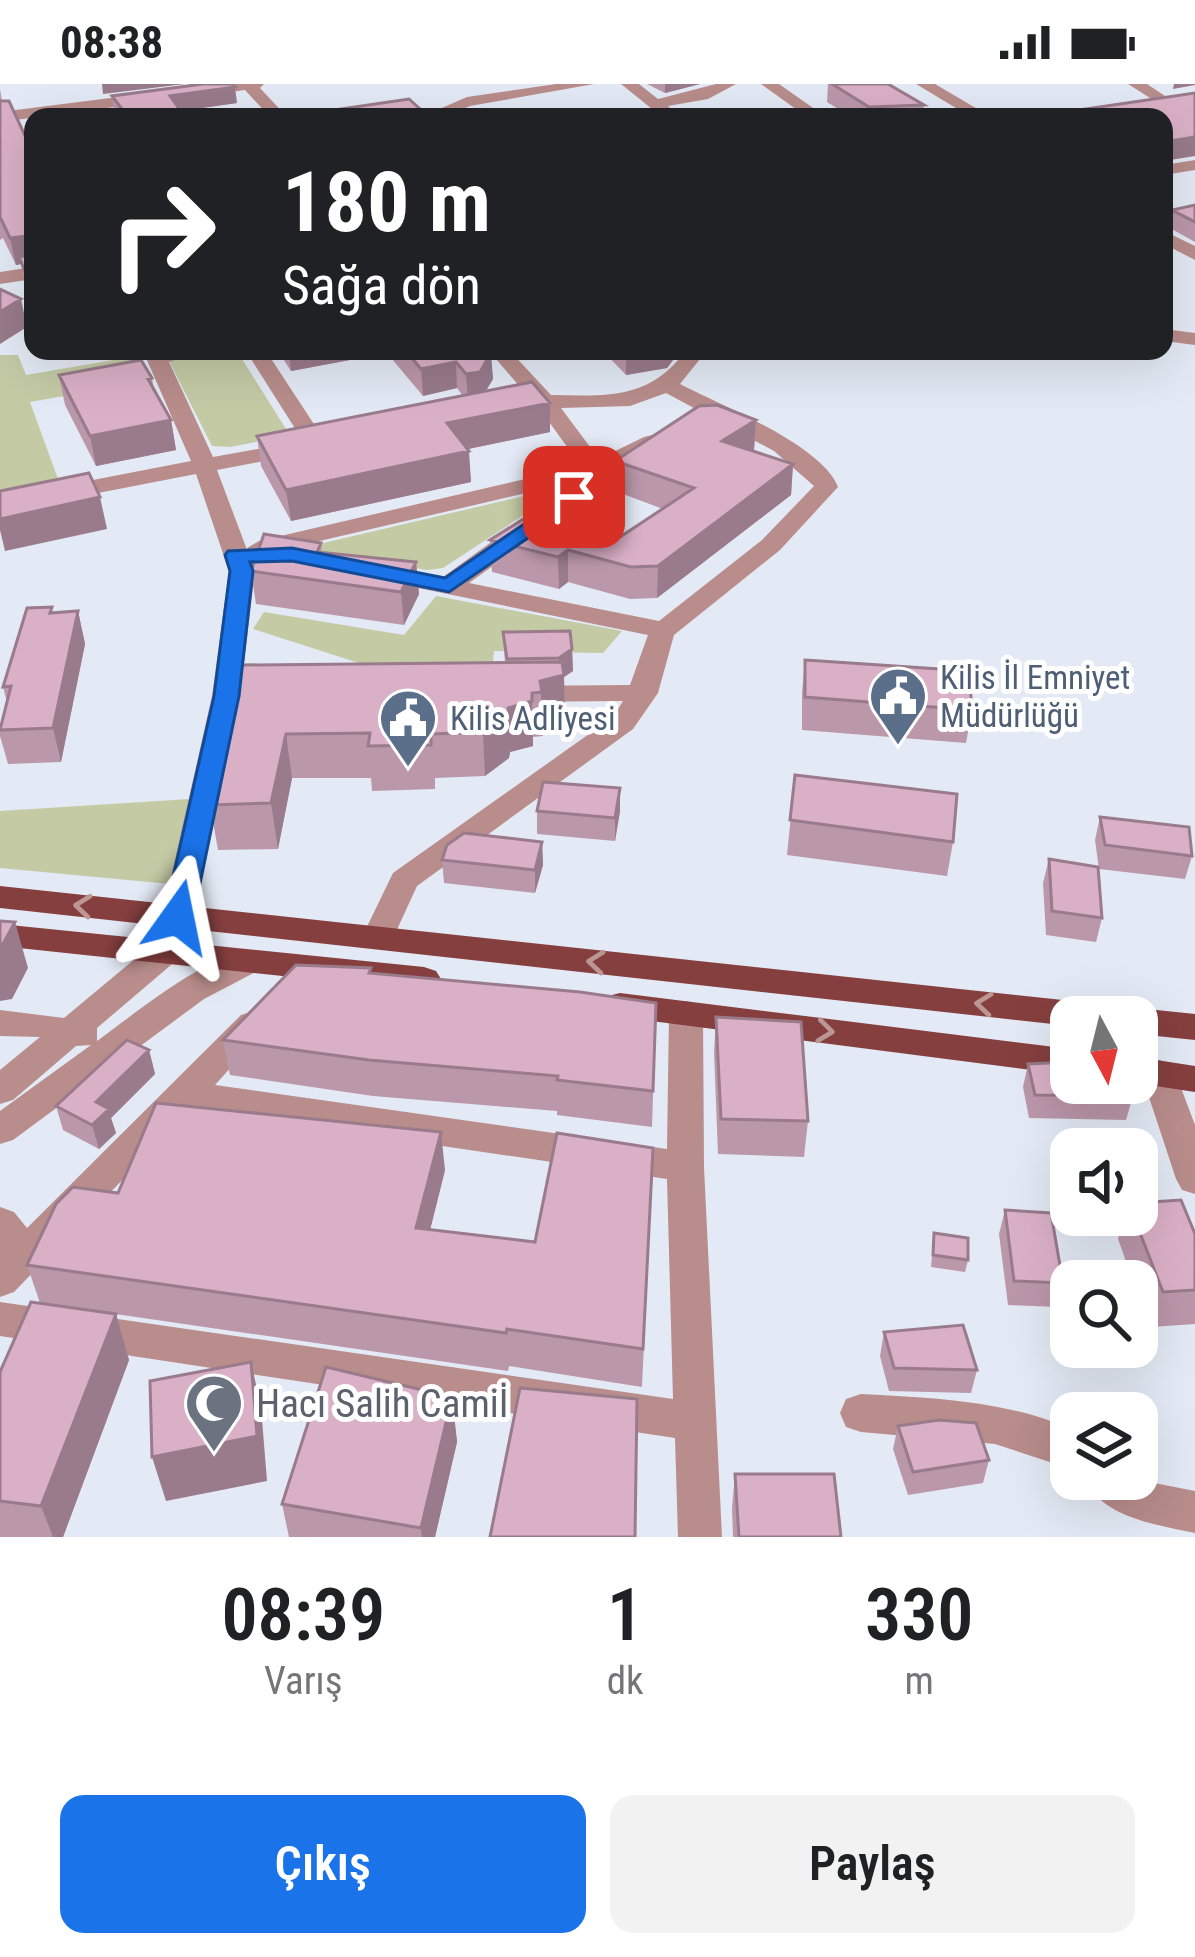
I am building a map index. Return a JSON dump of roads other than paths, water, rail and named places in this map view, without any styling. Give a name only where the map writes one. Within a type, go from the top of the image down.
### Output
[{"type":"main road","points":[[0,897],[1050,1012]]},
{"type":"main road","points":[[0,935],[310,964],[451,983]]},
{"type":"main road","points":[[592,1001],[1050,1058]]},
{"type":"main road","points":[[1158,1023],[1195,1027]]},
{"type":"street","points":[[114,108],[251,84],[271,108]]},
{"type":"street","points":[[452,108],[586,84]]},
{"type":"street","points":[[629,84],[660,108]]},
{"type":"street","points":[[655,104],[703,96],[728,84]]},
{"type":"street","points":[[769,84],[805,108]]},
{"type":"street","points":[[925,84],[967,108]]},
{"type":"street","points":[[1136,84],[1163,104]]},
{"type":"street","points":[[156,360],[205,466],[242,571],[226,696],[178,917]]},
{"type":"street","points":[[0,505],[327,441],[263,360]]},
{"type":"street","points":[[507,360],[595,470]]},
{"type":"street","points":[[474,412],[542,398],[635,401],[679,377],[689,360]]},
{"type":"street","points":[[377,939],[404,880],[622,723],[644,693],[652,647],[664,630],[771,545],[826,487],[824,480],[782,446],[666,385]]},
{"type":"street","points":[[236,555],[595,470],[715,410]]},
{"type":"street","points":[[449,585],[574,497],[595,470]]},
{"type":"street","points":[[236,555],[315,559]]},
{"type":"street","points":[[359,568],[664,630]]},
{"type":"street","points":[[226,696],[644,693]]},
{"type":"street","points":[[0,1090],[166,951]]},
{"type":"street","points":[[0,1130],[192,990],[251,960]]},
{"type":"street","points":[[0,1222],[12,1267],[310,964]]},
{"type":"street","points":[[686,1013],[685,1167],[700,1537]]},
{"type":"street","points":[[0,1023],[121,1042]]},
{"type":"street","points":[[1164,1074],[1195,1179]]},
{"type":"street","points":[[186,1095],[685,1167]]},
{"type":"street","points":[[0,1319],[695,1422]]},
{"type":"street","points":[[861,1413],[934,1417],[1050,1440]]},
{"type":"street","points":[[1143,1500],[1195,1512]]},
{"type":"place","name":"Kilis İl Emniyet Müdürlüğü","points":[[898,747]]},
{"type":"place","name":"Kilis Adliyesi","points":[[408,769]]},
{"type":"place","name":"Hacı Salih Camiİ","points":[[214,1454]]}]
